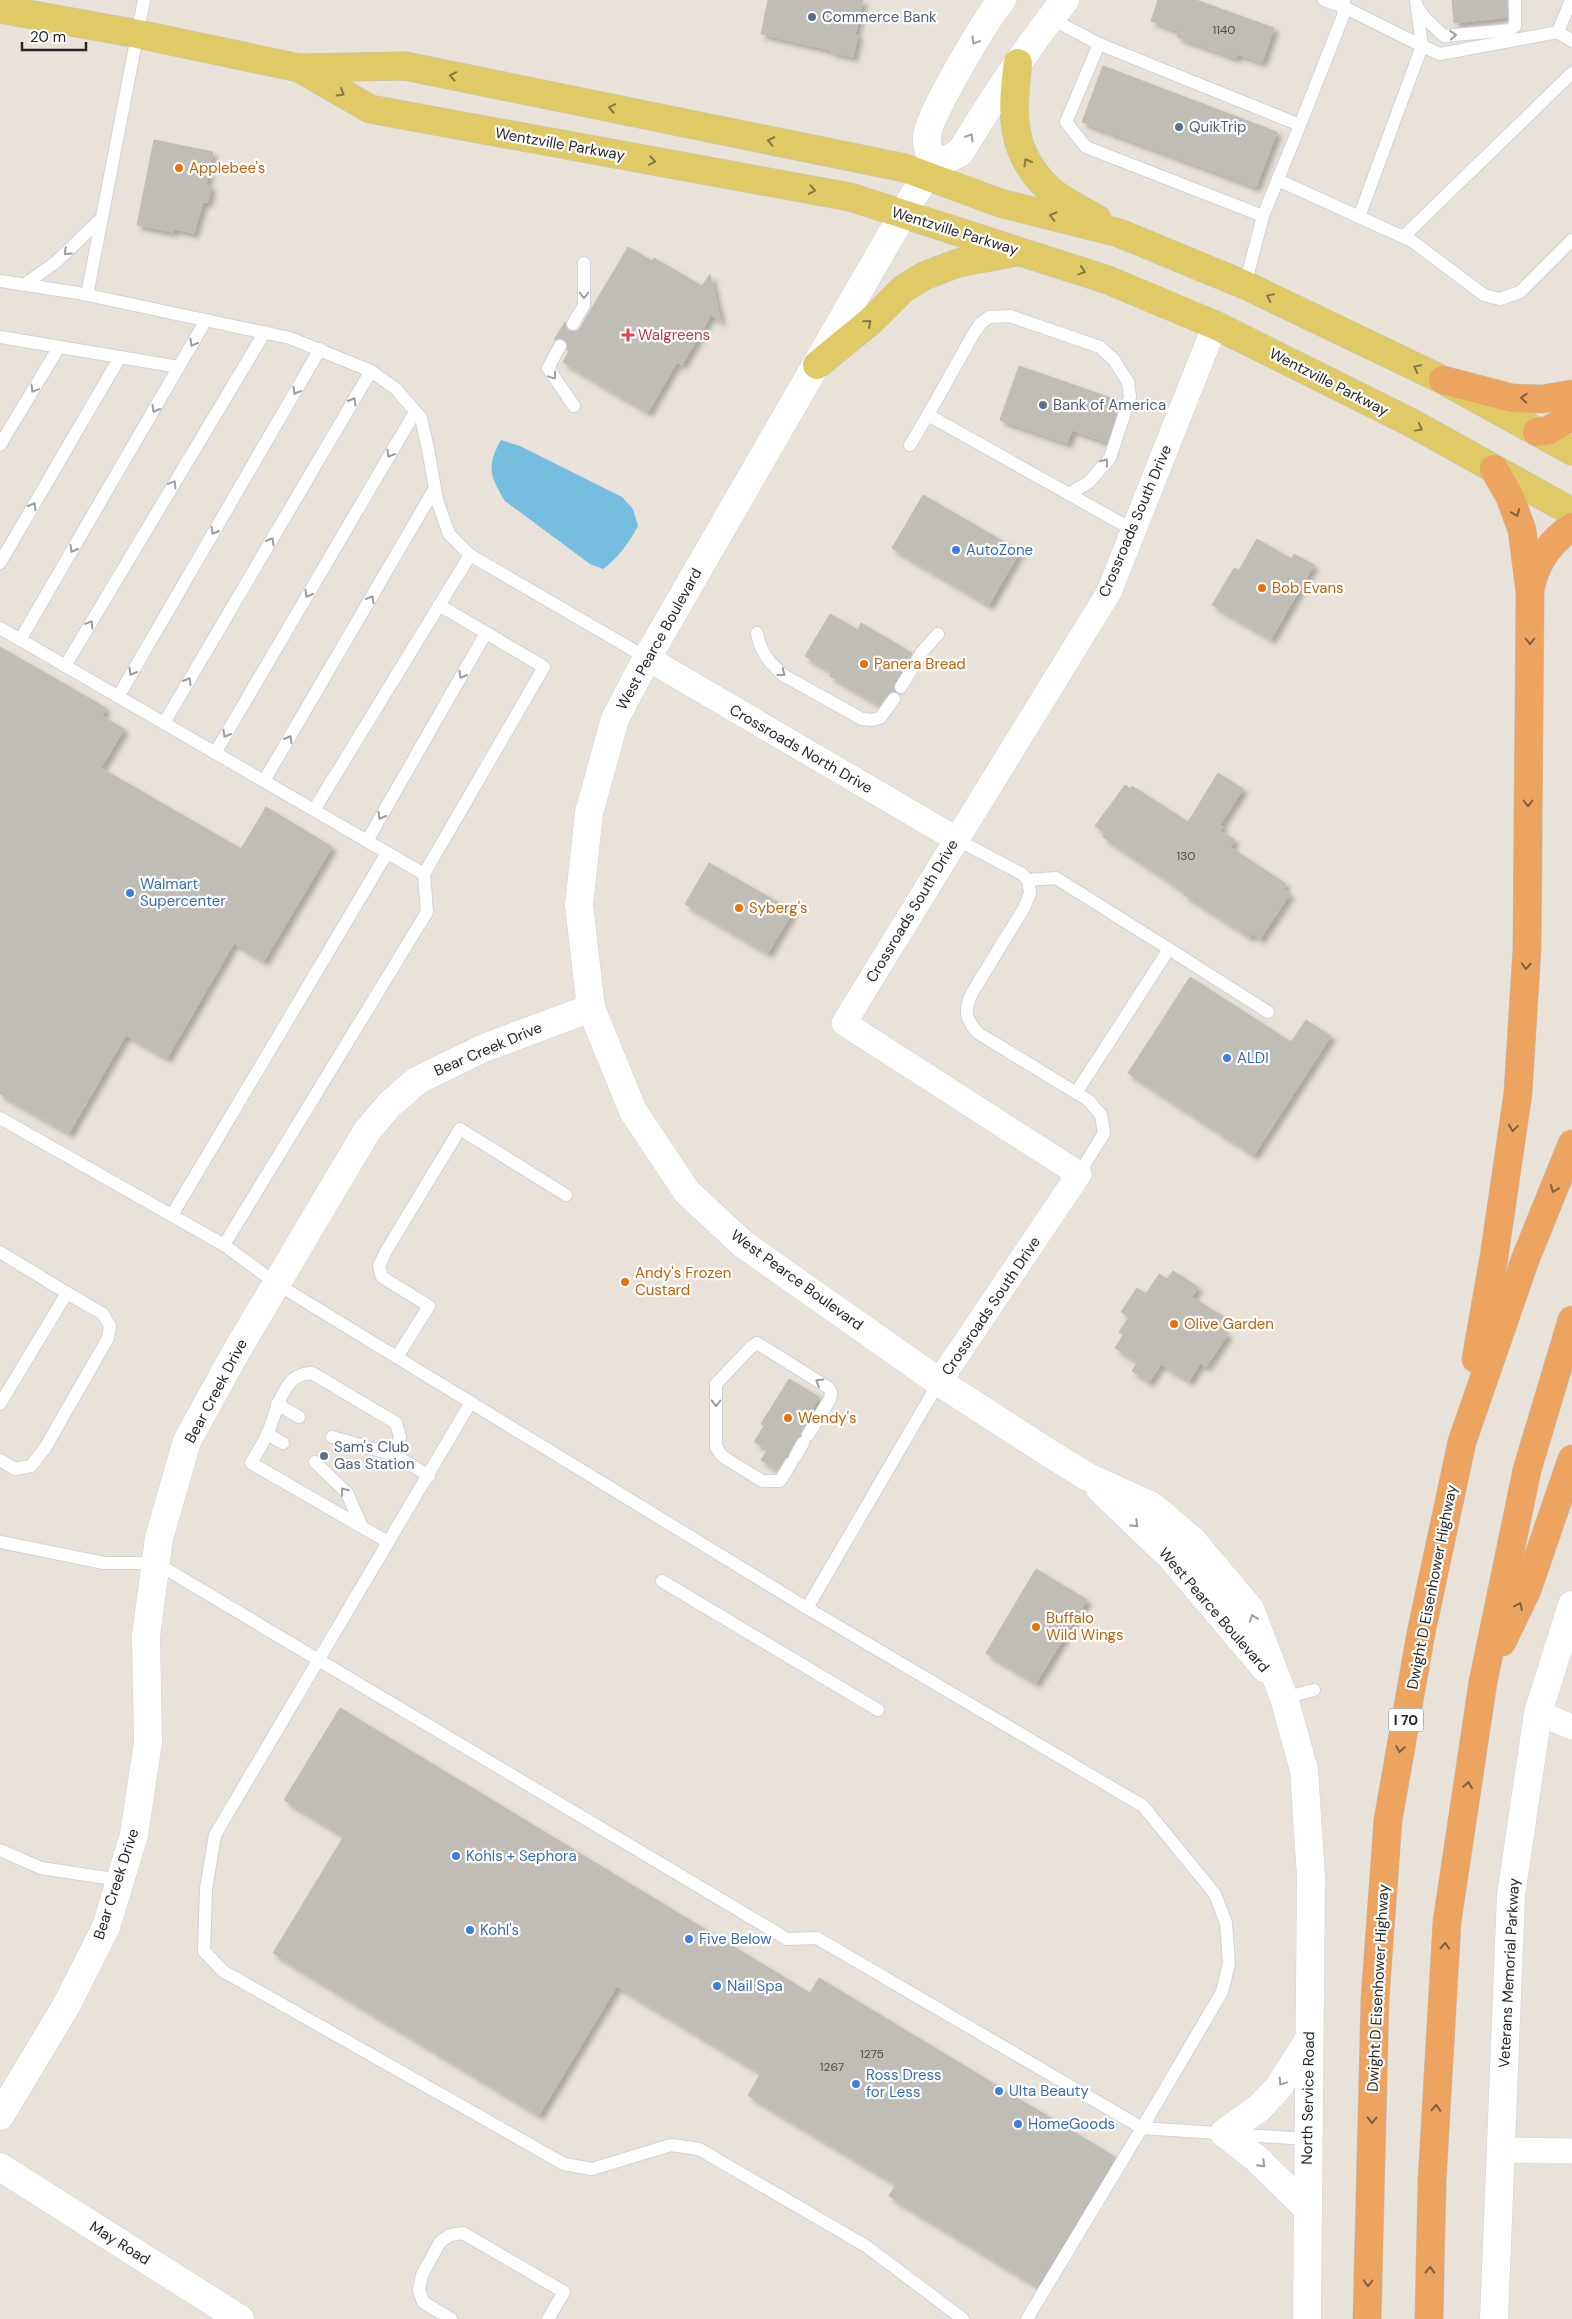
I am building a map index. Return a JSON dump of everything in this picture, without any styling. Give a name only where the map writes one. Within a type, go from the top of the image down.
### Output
[{"type":"highway","points":[[1443,380],[1512,398],[1543,399],[1572,394]]},
{"type":"highway","points":[[1536,432],[1549,430],[1572,416]]},
{"type":"highway","points":[[1462,1442],[1494,1257],[1518,1093],[1527,949],[1530,592],[1522,530],[1510,497],[1494,469]]},
{"type":"highway","points":[[1530,592],[1533,577],[1544,555],[1556,538],[1572,527]]},
{"type":"highway","name":"Dwight D Eisenhower Highway","points":[[1367,2319],[1375,1999],[1388,1820],[1421,1633],[1462,1442],[1525,1260],[1572,1144]]},
{"type":"highway","points":[[1429,2319],[1432,2181],[1447,1922],[1483,1682],[1527,1470],[1572,1320]]},
{"type":"highway","points":[[1483,1682],[1527,1590],[1572,1459]]},
{"type":"main road","name":"Wentzville Parkway","points":[[0,9],[138,34],[299,68],[405,66],[905,168],[919,189],[1022,251],[1108,280],[1215,325],[1410,422],[1572,512]]},
{"type":"main road","points":[[1023,56],[1013,97],[1014,131],[1022,153],[1033,173],[1052,192],[1120,233]]},
{"type":"main road","name":"Wentzville Parkway","points":[[299,68],[370,109],[850,197],[919,189],[1000,203],[1120,233],[1245,285],[1443,380],[1572,451]]},
{"type":"main road","points":[[817,366],[872,320],[903,289],[924,276],[958,263],[1022,251]]},
{"type":"street","points":[[919,189],[930,125],[958,71],[1002,0]]},
{"type":"street","points":[[919,189],[963,148],[1023,56],[1026,26],[1054,6]]},
{"type":"street","name":"West Pearce Boulevard","points":[[919,189],[647,658],[615,719],[589,813],[579,905],[591,1008],[633,1111],[687,1192],[743,1244],[940,1382],[1088,1477],[1172,1558],[1280,1690],[1304,1770],[1310,1877]]},
{"type":"street","name":"Crossroads South Drive","points":[[940,1382],[1080,1174],[844,1023],[1108,592],[1215,325]]},
{"type":"street","name":"Crossroads North Drive","points":[[647,658],[956,839]]},
{"type":"street","name":"Bear Creek Drive","points":[[0,2116],[66,2006],[106,1928],[134,1835],[148,1742],[146,1636],[159,1538],[187,1441],[367,1131],[390,1104],[418,1080],[484,1048],[591,1008]]},
{"type":"street","name":"Veterans Memorial Parkway","points":[[1494,2319],[1511,1895],[1538,1713],[1572,1605]]},
{"type":"street","points":[[1538,1713],[1572,1727]]},
{"type":"street","name":"North Service Road","points":[[1306,2319],[1310,1877]]},
{"type":"street","points":[[1307,2208],[1258,2159],[1224,2133],[1259,2108],[1278,2088],[1308,2041]]},
{"type":"street","points":[[1500,2150],[1572,2151]]},
{"type":"street","name":"May Road","points":[[0,2166],[240,2319]]},
{"type":"lane","points":[[87,295],[144,0]]},
{"type":"lane","points":[[1324,0],[1344,4],[1440,54],[1558,32],[1572,41]]},
{"type":"lane","points":[[1416,4],[1425,18],[1444,36],[1510,30],[1515,26],[1515,0]]},
{"type":"lane","points":[[1558,32],[1571,0]]},
{"type":"lane","points":[[1245,285],[1263,216],[1343,16],[1344,4]]},
{"type":"lane","points":[[1359,217],[1422,46],[1416,4]]},
{"type":"lane","points":[[1054,6],[1099,44],[1300,125]]},
{"type":"lane","points":[[1099,44],[1066,122],[1086,147],[1263,216]]},
{"type":"lane","points":[[1403,237],[1572,73]]},
{"type":"lane","points":[[1278,180],[1412,241],[1484,295],[1500,299],[1520,292],[1572,240]]},
{"type":"lane","points":[[24,285],[56,262],[102,218]]},
{"type":"lane","points":[[573,324],[584,305],[584,263]]},
{"type":"lane","points":[[0,282],[87,295],[290,338],[371,371],[396,389],[420,418],[435,488],[449,534],[470,555],[647,658]]},
{"type":"lane","points":[[910,445],[981,323],[989,317],[1010,316],[1100,347],[1114,360],[1128,382],[1130,397],[1110,458],[1089,482],[1069,494]]},
{"type":"lane","points":[[20,640],[206,320]]},
{"type":"lane","points":[[65,666],[264,332]]},
{"type":"lane","points":[[0,337],[179,367]]},
{"type":"lane","points":[[560,346],[548,368],[574,406]]},
{"type":"lane","points":[[0,445],[59,347]]},
{"type":"lane","points":[[118,697],[320,349]]},
{"type":"lane","points":[[0,563],[120,357]]},
{"type":"lane","points":[[164,723],[371,371]]},
{"type":"lane","points":[[215,753],[415,412]]},
{"type":"lane","points":[[928,415],[1133,530]]},
{"type":"lane","points":[[264,781],[435,488]]},
{"type":"lane","points":[[314,810],[470,555]]},
{"type":"lane","points":[[224,1245],[427,912],[424,874],[544,667],[440,605]]},
{"type":"lane","points":[[0,628],[424,874]]},
{"type":"lane","points":[[366,840],[486,633]]},
{"type":"lane","points":[[757,633],[760,649],[772,665],[783,675],[862,718],[872,720],[880,718],[894,699]]},
{"type":"lane","points":[[901,687],[922,652],[938,634]]},
{"type":"lane","points":[[956,839],[1022,874],[1028,880],[1030,893],[1024,908],[972,993],[966,1007],[966,1018],[978,1033],[1076,1092],[1088,1100],[1101,1115],[1104,1123],[1104,1133],[1080,1174]]},
{"type":"lane","points":[[172,1215],[387,853]]},
{"type":"lane","points":[[1028,880],[1056,878],[1268,1012]]},
{"type":"lane","points":[[1076,1092],[1169,949]]},
{"type":"lane","points":[[0,1118],[224,1245],[277,1284],[807,1608],[1143,1806],[1215,1894],[1226,1923],[1229,1964],[1222,1992],[1026,2319]]},
{"type":"lane","points":[[397,1357],[429,1306],[382,1277],[380,1266],[386,1251],[460,1129],[566,1195]]},
{"type":"lane","points":[[0,1252],[102,1314],[110,1326],[108,1338],[45,1448],[31,1466],[15,1469],[0,1460]]},
{"type":"lane","points":[[0,1404],[67,1293]]},
{"type":"lane","points":[[757,1343],[829,1388],[831,1393],[830,1399],[793,1460],[780,1481],[762,1481],[722,1456],[716,1447],[716,1384],[757,1343]]},
{"type":"lane","points":[[388,1542],[251,1463],[267,1434],[277,1404],[293,1378],[302,1373],[312,1373],[396,1423],[400,1437],[395,1455]]},
{"type":"lane","points":[[807,1608],[940,1382]]},
{"type":"lane","points":[[471,1402],[215,1836],[206,1889],[204,1951],[223,1971],[564,2164],[592,2169],[671,2145],[699,2150],[866,2246],[963,2319]]},
{"type":"lane","points":[[277,1404],[299,1417]]},
{"type":"lane","points":[[267,1434],[283,1443]]},
{"type":"lane","points":[[332,1437],[395,1455],[429,1476]]},
{"type":"lane","points":[[316,1462],[347,1492],[362,1527]]},
{"type":"lane","points":[[0,1542],[104,1563],[156,1563],[787,1939],[817,1938],[1142,2128],[1308,2139]]},
{"type":"lane","points":[[662,1581],[878,1710]]},
{"type":"lane","points":[[1280,1690],[1314,1690]]},
{"type":"lane","points":[[0,1850],[41,1868],[120,1880]]},
{"type":"lane","points":[[451,2319],[423,2302],[419,2290],[422,2275],[440,2242],[450,2235],[463,2233],[564,2292],[548,2319]]},
{"type":"water","points":[[501,440],[520,446],[622,497],[633,509],[638,526],[631,539],[614,560],[603,569],[590,564],[505,501],[496,485],[492,471],[493,457]]},
{"type":"building","name":"Commerce Bank","points":[[768,0],[863,0],[855,34],[858,35],[853,57],[761,34]]},
{"type":"building","points":[[1158,0],[1196,0],[1274,28],[1262,62],[1237,54],[1236,58],[1177,37],[1179,31],[1151,21]]},
{"type":"building","points":[[1452,0],[1507,0],[1507,17],[1454,23]]},
{"type":"building","name":"QuikTrip","points":[[1103,66],[1277,132],[1256,187],[1082,122]]},
{"type":"building","name":"Applebee's","points":[[154,140],[213,152],[206,185],[211,186],[208,202],[203,202],[194,233],[174,229],[173,232],[137,225]]},
{"type":"building","name":"Walgreens","points":[[628,247],[652,261],[654,258],[702,286],[710,274],[721,322],[711,315],[682,365],[677,362],[648,412],[563,362],[569,351],[567,350],[567,342],[560,338],[554,340],[565,322],[566,328],[569,331],[577,331],[580,328]]},
{"type":"building","name":"Bank of America","points":[[1019,366],[1120,401],[1107,442],[1072,430],[1067,443],[1000,420]]},
{"type":"building","name":"AutoZone","points":[[923,495],[1020,551],[989,605],[892,548]]},
{"type":"building","name":"Bob Evans","points":[[1257,539],[1291,559],[1294,554],[1314,565],[1271,639],[1212,605],[1234,568],[1239,570]]},
{"type":"building","name":"Panera Bread","points":[[830,614],[858,630],[861,623],[912,653],[894,683],[894,691],[888,694],[880,705],[830,676],[832,672],[805,656]]},
{"type":"building","name":"Walmart Supercenter","points":[[0,647],[106,708],[102,716],[124,729],[101,768],[241,849],[266,807],[332,847],[264,961],[234,943],[167,1058],[126,1035],[69,1133],[0,1094]]},
{"type":"building","points":[[1218,773],[1243,789],[1220,825],[1223,827],[1220,831],[1235,840],[1230,847],[1286,884],[1283,889],[1290,894],[1260,939],[1253,934],[1250,937],[1183,894],[1185,892],[1103,837],[1105,833],[1095,826],[1125,785],[1131,789],[1132,786],[1188,822]]},
{"type":"building","name":"Syberg's","points":[[709,863],[793,911],[768,953],[685,904]]},
{"type":"building","name":"ALDI","points":[[1190,977],[1291,1042],[1306,1020],[1331,1036],[1254,1155],[1128,1073]]},
{"type":"building","name":"Olive Garden","points":[[1173,1271],[1198,1287],[1192,1297],[1227,1319],[1220,1329],[1228,1334],[1206,1367],[1200,1363],[1189,1381],[1161,1364],[1149,1382],[1132,1371],[1138,1362],[1115,1348],[1123,1335],[1119,1332],[1129,1317],[1121,1312],[1137,1288],[1146,1294],[1159,1274],[1167,1279]]},
{"type":"building","name":"Wendy's","points":[[789,1379],[819,1397],[800,1436],[777,1470],[761,1460],[768,1449],[754,1442],[764,1426],[761,1424]]},
{"type":"building","name":"Buffalo Wild Wings","points":[[1036,1569],[1087,1600],[1036,1683],[986,1653]]},
{"type":"building","points":[[340,1708],[810,1993],[819,1978],[1115,2157],[1037,2286],[889,2196],[896,2184],[748,2095],[761,2073],[617,1986],[539,2115],[273,1953],[344,1836],[284,1800]]},
{"type":"place","name":"Commerce Bank","points":[[812,17]]},
{"type":"place","name":"QuikTrip","points":[[1179,127]]},
{"type":"place","name":"Applebee's","points":[[179,168]]},
{"type":"place","name":"Walgreens","points":[[628,335]]},
{"type":"place","name":"Bank of America","points":[[1043,405]]},
{"type":"place","name":"AutoZone","points":[[956,550]]},
{"type":"place","name":"Bob Evans","points":[[1262,588]]},
{"type":"place","name":"Panera Bread","points":[[864,664]]},
{"type":"place","name":"Walmart Supercenter","points":[[130,893]]},
{"type":"place","name":"Syberg's","points":[[739,908]]},
{"type":"place","name":"ALDI","points":[[1227,1058]]},
{"type":"place","name":"Andy's Frozen Custard","points":[[625,1282]]},
{"type":"place","name":"Olive Garden","points":[[1174,1324]]},
{"type":"place","name":"Wendy's","points":[[788,1418]]},
{"type":"place","name":"Sam's Club Gas Station","points":[[324,1456]]},
{"type":"place","name":"Buffalo Wild Wings","points":[[1036,1627]]},
{"type":"place","name":"Kohls + Sephora","points":[[456,1856]]},
{"type":"place","name":"Kohl's","points":[[470,1930]]},
{"type":"place","name":"Five Below","points":[[689,1939]]},
{"type":"place","name":"Nail Spa","points":[[717,1986]]},
{"type":"place","name":"Ross Dress for Less","points":[[856,2084]]},
{"type":"place","name":"Ulta Beauty","points":[[999,2091]]},
{"type":"place","name":"HomeGoods","points":[[1018,2124]]}]
